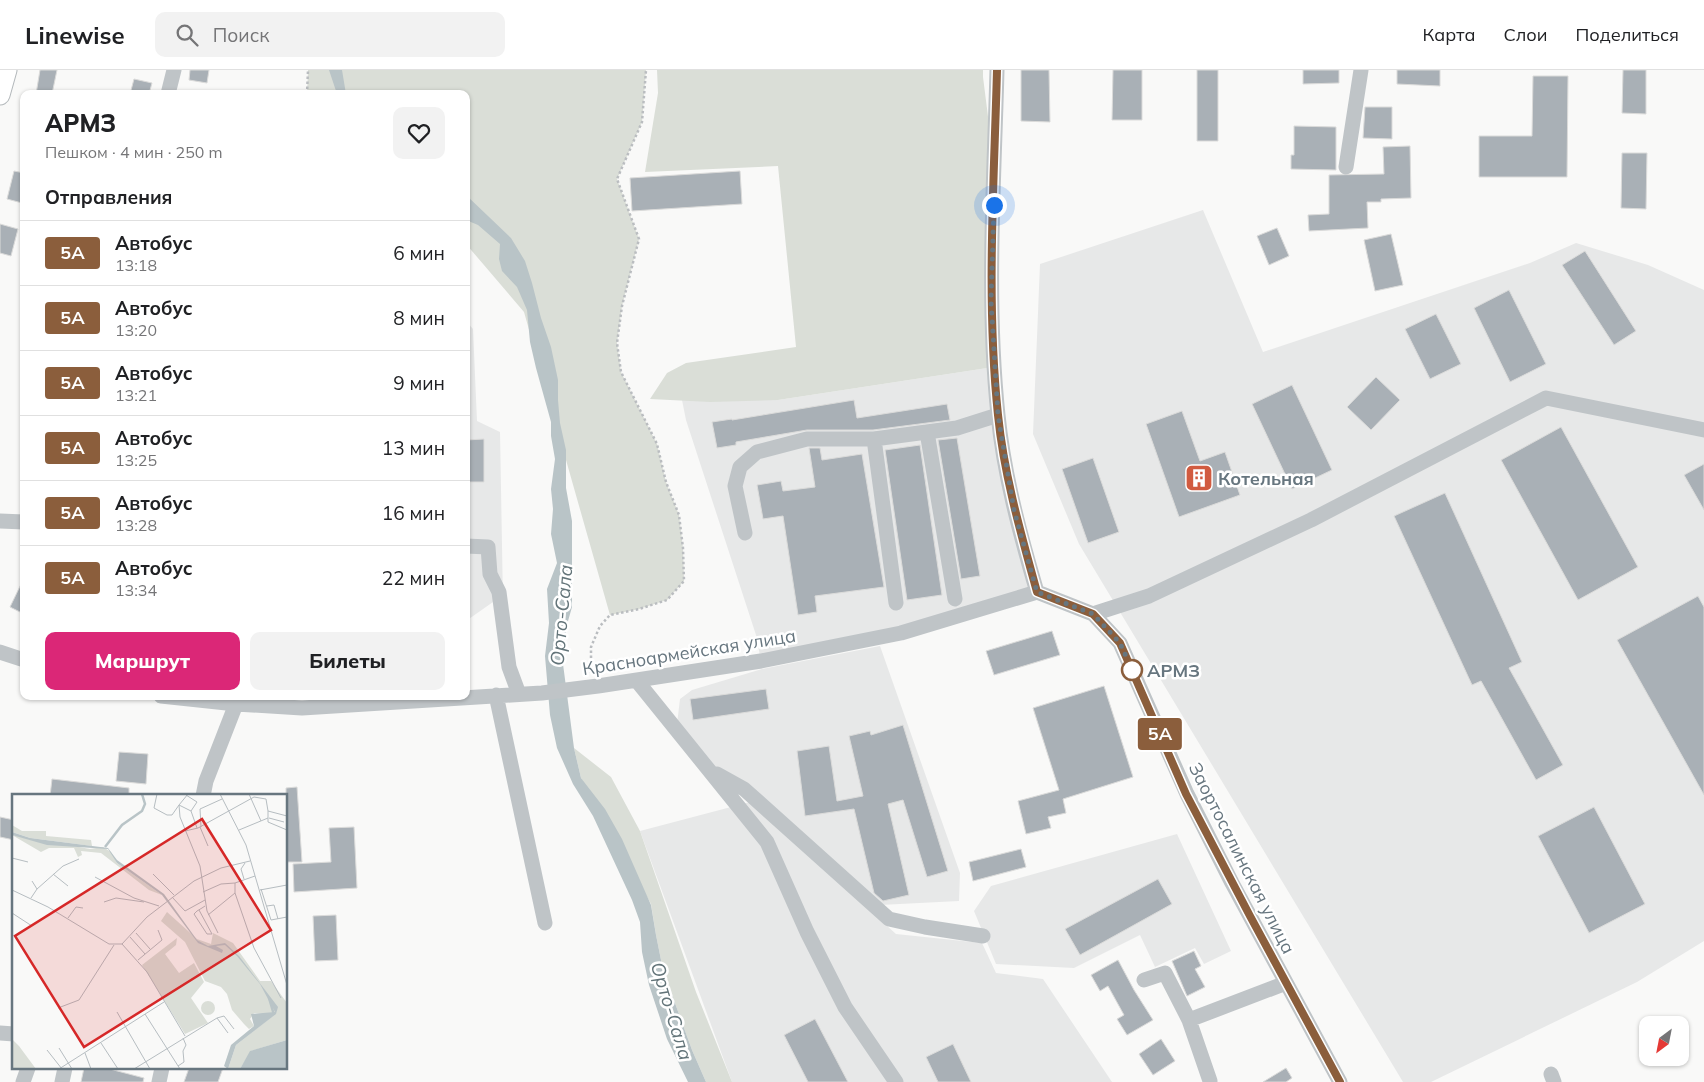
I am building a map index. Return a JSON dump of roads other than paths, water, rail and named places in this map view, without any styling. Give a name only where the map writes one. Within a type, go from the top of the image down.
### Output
[{"type":"main road","points":[[0,95],[7,70]]},
{"type":"street","points":[[169,90],[174,70]]},
{"type":"street","points":[[997,70],[991,301],[998,415],[1014,510],[1037,592]]},
{"type":"street","points":[[1346,167],[1362,70]]},
{"type":"street","points":[[1093,614],[1149,596],[1311,520],[1546,398],[1704,430]]},
{"type":"street","points":[[745,533],[735,486],[740,466],[757,452],[807,439],[874,439],[957,428],[998,415]]},
{"type":"street","points":[[927,432],[954,599]]},
{"type":"street","points":[[874,439],[896,603]]},
{"type":"street","points":[[0,521],[20,522]]},
{"type":"street","points":[[470,546],[488,547],[490,574],[499,592],[509,667],[519,694]]},
{"type":"street","name":"Заортосалинская улица","points":[[1037,592],[1093,614],[1120,643],[1186,794],[1340,1082]]},
{"type":"street","name":"Красноармейская улица","points":[[470,697],[542,693],[592,687],[761,661],[901,633],[1037,592]]},
{"type":"street","points":[[0,652],[20,659]]},
{"type":"street","points":[[637,680],[768,842],[806,932],[845,1007],[896,1082]]},
{"type":"street","points":[[496,695],[545,923]]},
{"type":"street","points":[[203,794],[206,781],[238,700]]},
{"type":"street","name":"Красноармейская улица","points":[[238,700],[302,708],[421,700]]},
{"type":"street","points":[[710,770],[744,789],[889,918],[925,927],[983,936]]},
{"type":"street","points":[[1144,980],[1165,973],[1189,1020],[1210,1081]]},
{"type":"street","points":[[1189,1020],[1286,983]]},
{"type":"street","points":[[23,1082],[27,1070]]},
{"type":"water","points":[[329,70],[342,70],[345,90],[336,90]]},
{"type":"water","name":"Орто-Сала","points":[[470,199],[511,238],[525,261],[551,347],[558,380],[560,423],[566,450],[566,488],[572,521],[572,607],[566,628],[563,664],[574,748],[581,778],[605,809],[622,839],[651,905],[663,970],[692,1050],[706,1082],[688,1082],[667,1039],[649,985],[642,952],[640,922],[632,900],[593,816],[573,784],[557,748],[550,715],[545,656],[549,623],[547,589],[557,563],[551,534],[553,509],[551,489],[555,459],[551,436],[551,422],[530,342],[527,310],[517,287],[502,271],[499,259],[500,244],[478,225],[470,222]]},
{"type":"place","name":"Котельная","points":[[1199,478]]},
{"type":"place","name":"АРМЗ","points":[[1132,670]]}]
